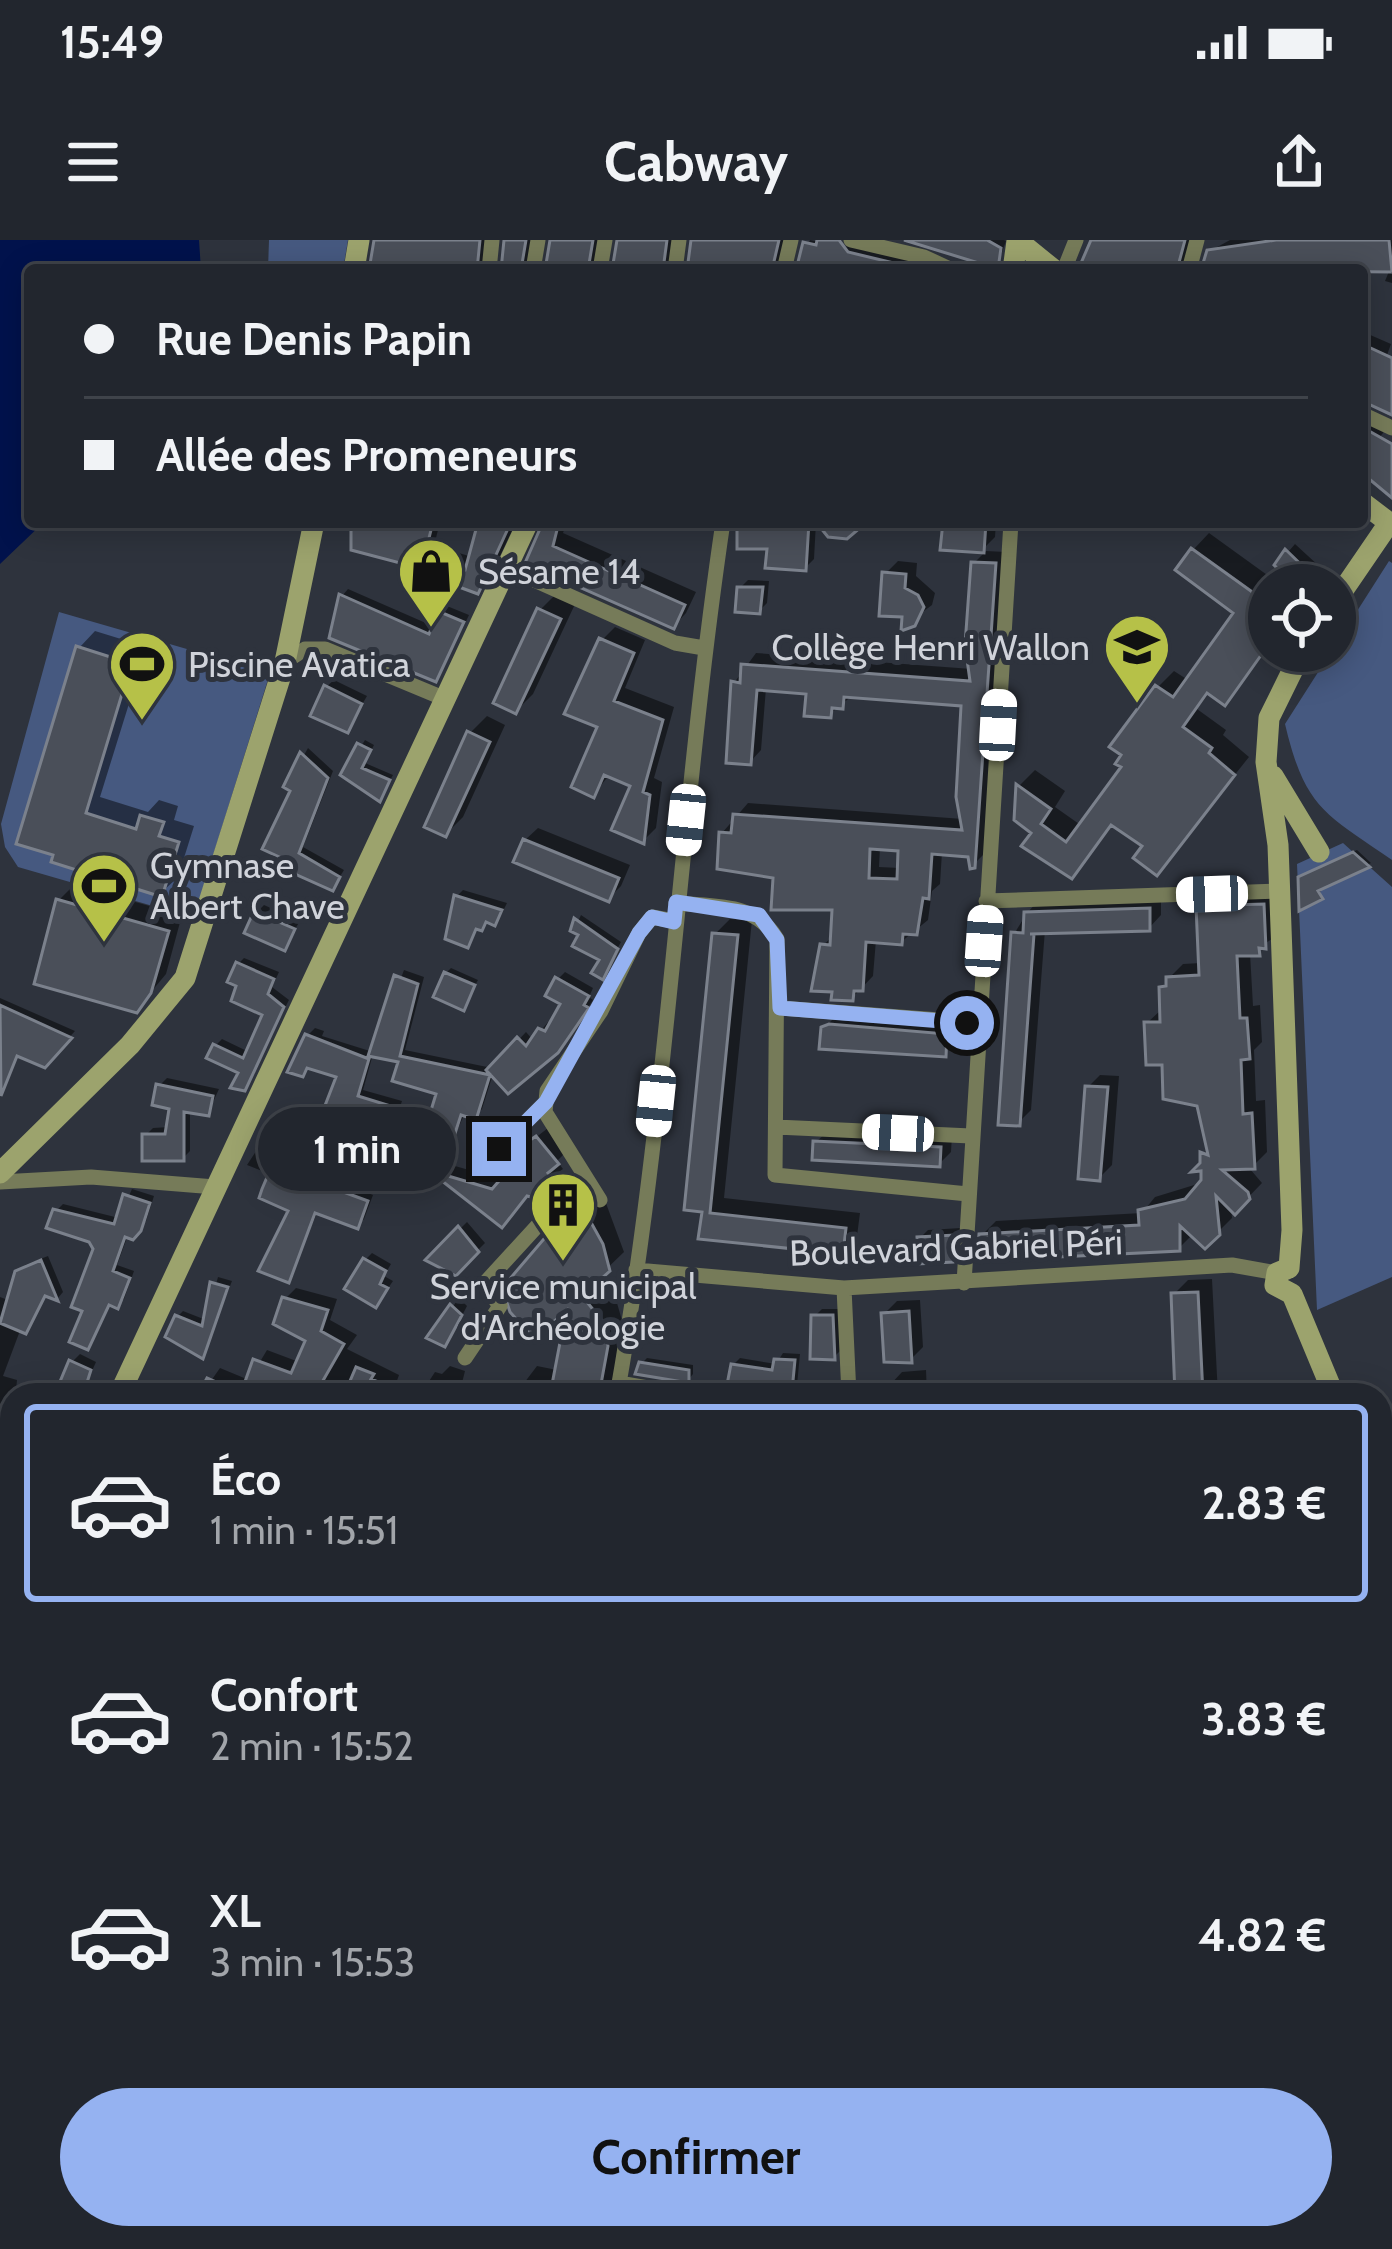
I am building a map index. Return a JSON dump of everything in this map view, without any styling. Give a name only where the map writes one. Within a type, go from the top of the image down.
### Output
[{"type":"main road","points":[[1017,240],[1047,264]]},
{"type":"main road","points":[[1356,573],[1391,524]]},
{"type":"main road","points":[[0,1178],[130,1045],[184,978],[286,662],[313,528]]},
{"type":"main road","points":[[125,1383],[525,528]]},
{"type":"main road","points":[[1288,672],[1269,718],[1268,768],[1279,881],[1292,1230],[1278,1290],[1292,1294],[1329,1383]]},
{"type":"main road","points":[[1268,768],[1319,852],[1292,845],[1279,881]]},
{"type":"street","points":[[850,240],[939,264]]},
{"type":"street","points":[[924,257],[931,240]]},
{"type":"street","points":[[619,1383],[722,528]]},
{"type":"street","points":[[964,1283],[1011,528]]},
{"type":"street","points":[[505,567],[675,643],[704,648]]},
{"type":"street","points":[[292,628],[325,649],[443,698]]},
{"type":"street","points":[[286,662],[305,649],[325,649]]},
{"type":"street","points":[[986,901],[1279,881]]},
{"type":"street","points":[[676,902],[759,915],[777,940],[775,1174],[968,1194]]},
{"type":"street","points":[[499,1149],[546,1102],[639,933],[652,917],[674,922]]},
{"type":"street","points":[[780,1008],[979,1023]]},
{"type":"street","points":[[546,1102],[545,1112],[600,1200]]},
{"type":"street","points":[[776,1127],[971,1136]]},
{"type":"street","points":[[465,1358],[500,1306],[484,1284],[583,1176]]},
{"type":"street","points":[[0,1178],[91,1177],[215,1187]]},
{"type":"street","name":"Boulevard Gabriel Péri","points":[[636,1270],[844,1288],[1232,1265],[1283,1271]]},
{"type":"street","points":[[844,1288],[848,1383]]},
{"type":"shaded area","points":[[0,240],[199,240],[201,264],[24,264],[24,528],[38,528],[0,564]]},
{"type":"shaded area","points":[[269,240],[348,240],[344,264],[268,264]]},
{"type":"shaded area","points":[[1389,561],[1392,563],[1392,860],[1320,806],[1301,774],[1285,724],[1318,672],[1356,672],[1356,613]]},
{"type":"shaded area","name":"Piscine Avatica","points":[[59,612],[270,673],[199,901],[177,913],[18,867],[5,847],[1,824]]},
{"type":"shaded area","points":[[1343,843],[1392,887],[1392,1277],[1317,1310],[1297,864]]},
{"type":"building","points":[[374,240],[480,240],[478,264],[370,264]]},
{"type":"building","points":[[504,240],[526,240],[522,264],[502,264]]},
{"type":"building","points":[[550,240],[593,240],[589,264],[546,264]]},
{"type":"building","points":[[617,240],[667,240],[664,264],[613,264]]},
{"type":"building","points":[[691,240],[779,240],[773,264],[688,264]]},
{"type":"building","points":[[817,240],[839,240],[848,252],[898,264],[798,264],[803,242],[816,245]]},
{"type":"building","points":[[904,240],[987,240],[1001,248],[999,264],[982,264]]},
{"type":"building","points":[[1091,240],[1185,240],[1179,264],[1081,264]]},
{"type":"building","points":[[1276,240],[1389,240],[1392,272],[1368,272],[1368,264],[1203,264],[1207,250]]},
{"type":"building","points":[[1368,347],[1392,358],[1392,415],[1368,404]]},
{"type":"building","points":[[1368,430],[1392,444],[1392,498],[1368,478]]},
{"type":"building","points":[[351,528],[432,528],[424,558],[404,553],[400,563],[351,550]]},
{"type":"building","points":[[476,528],[508,528],[478,594],[440,580],[444,564],[465,570]]},
{"type":"building","points":[[540,528],[558,528],[553,546],[685,605],[674,629],[525,563]]},
{"type":"building","points":[[737,528],[809,528],[806,571],[765,568],[767,549],[737,549]]},
{"type":"building","points":[[821,528],[860,528],[847,539],[828,537]]},
{"type":"building","points":[[942,528],[986,528],[984,553],[940,550]]},
{"type":"building","points":[[1191,548],[1248,589],[1249,672],[1225,706],[1207,693],[1183,727],[1212,748],[1209,753],[1235,775],[1157,876],[1133,858],[1142,846],[1111,825],[1072,879],[1021,846],[1031,833],[1014,820],[1016,784],[1051,809],[1041,824],[1066,842],[1121,767],[1115,764],[1121,755],[1109,747],[1155,685],[1173,697],[1233,613],[1175,570]]},
{"type":"building","points":[[1285,549],[1301,564],[1275,564]]},
{"type":"building","points":[[971,562],[996,563],[975,868],[970,869],[968,857],[932,854],[929,899],[923,898],[917,935],[903,934],[902,945],[866,942],[863,991],[854,991],[853,1001],[831,1000],[832,992],[811,991],[820,944],[830,945],[832,910],[771,910],[773,878],[717,869],[719,832],[731,833],[733,814],[962,830],[956,797],[961,706],[844,697],[843,709],[832,708],[831,718],[804,716],[806,694],[757,690],[751,765],[726,763],[731,681],[740,683],[741,664],[970,681],[965,645]],"holes":[[[870,849],[898,851],[897,879],[869,878]]]},
{"type":"building","points":[[882,572],[906,574],[905,588],[918,595],[924,607],[915,626],[901,631],[902,617],[879,616]]},
{"type":"building","points":[[737,587],[763,587],[760,614],[735,612]]},
{"type":"building","points":[[339,594],[429,634],[438,611],[464,622],[436,682],[329,638]]},
{"type":"building","points":[[537,608],[561,619],[516,714],[493,703]]},
{"type":"building","points":[[599,638],[634,653],[614,701],[663,720],[643,792],[650,795],[644,844],[611,830],[630,786],[604,775],[594,798],[571,787],[597,727],[564,714]]},
{"type":"building","points":[[76,646],[145,668],[136,699],[122,694],[86,813],[136,829],[140,815],[164,822],[159,836],[179,842],[162,897],[51,862],[53,855],[16,844]]},
{"type":"building","points":[[324,685],[362,704],[348,733],[310,716]]},
{"type":"building","points":[[467,731],[490,742],[446,837],[424,827]]},
{"type":"building","points":[[357,743],[371,750],[362,768],[390,780],[380,802],[340,775]]},
{"type":"building","points":[[300,752],[328,778],[299,853],[340,877],[333,891],[286,870],[290,862],[262,849],[290,791],[283,787]]},
{"type":"building","points":[[523,839],[619,878],[609,902],[513,862]]},
{"type":"building","points":[[1353,852],[1370,867],[1318,891],[1323,899],[1299,911],[1298,877]]},
{"type":"building","points":[[454,895],[502,910],[495,926],[486,922],[482,931],[476,929],[468,948],[445,939]]},
{"type":"building","name":"Gymnase Albert Chave","points":[[56,899],[169,931],[151,993],[137,1013],[34,984]]},
{"type":"building","points":[[1264,904],[1266,949],[1259,948],[1260,956],[1237,956],[1240,1018],[1247,1018],[1250,1059],[1241,1060],[1243,1114],[1252,1113],[1255,1169],[1222,1170],[1250,1199],[1235,1215],[1216,1196],[1220,1235],[1205,1249],[1180,1226],[1180,1251],[977,1261],[979,1234],[1139,1225],[1138,1210],[1185,1199],[1201,1180],[1201,1171],[1191,1172],[1200,1163],[1200,1152],[1208,1155],[1197,1106],[1163,1099],[1162,1065],[1146,1065],[1144,1022],[1160,1022],[1159,987],[1166,986],[1166,977],[1199,975],[1196,906]]},
{"type":"building","points":[[1150,908],[1150,931],[1030,934],[1034,934],[1020,1126],[998,1125],[1011,932],[1023,933],[1024,912]]},
{"type":"building","points":[[254,911],[295,929],[285,951],[244,933]]},
{"type":"building","points":[[574,918],[618,949],[603,980],[591,973],[599,960],[572,946],[578,935],[570,931]]},
{"type":"building","points":[[712,933],[738,935],[710,1213],[846,1228],[843,1254],[698,1239],[702,1212],[684,1210]]},
{"type":"building","points":[[236,962],[274,979],[268,994],[284,1007],[245,1091],[230,1088],[238,1073],[206,1058],[213,1044],[243,1058],[262,1015],[231,1001],[236,986],[227,982]]},
{"type":"building","points":[[444,972],[475,985],[464,1011],[433,997]]},
{"type":"building","points":[[394,975],[418,984],[400,1056],[490,1075],[476,1120],[461,1115],[446,1161],[405,1148],[402,1153],[354,1144],[338,1190],[368,1201],[358,1229],[315,1213],[289,1283],[258,1271],[288,1211],[259,1198],[262,1189],[268,1175],[291,1183],[297,1178],[336,1077],[307,1068],[303,1077],[287,1072],[305,1034],[369,1059],[358,1096],[397,1108],[393,1119],[425,1130],[436,1094],[392,1081],[398,1062],[368,1056]]},
{"type":"building","points":[[555,977],[589,996],[584,1005],[589,1008],[558,1053],[508,1094],[486,1070],[517,1037],[526,1046],[538,1028],[545,1031],[560,1004],[545,996]]},
{"type":"building","points":[[0,1005],[72,1038],[45,1068],[17,1056],[1,1096]]},
{"type":"building","points":[[821,1027],[947,1034],[946,1057],[819,1049]]},
{"type":"building","points":[[156,1084],[213,1096],[209,1116],[184,1112],[184,1161],[142,1161],[142,1134],[165,1134],[169,1109],[152,1105]]},
{"type":"building","points":[[1085,1086],[1108,1087],[1100,1181],[1078,1179]]},
{"type":"building","points":[[536,1136],[559,1164],[548,1173],[555,1181],[535,1198],[527,1196],[502,1228],[428,1170],[492,1189],[518,1159],[513,1152]]},
{"type":"building","points":[[813,1141],[941,1147],[940,1167],[812,1160]]},
{"type":"building","points":[[123,1194],[150,1203],[141,1231],[133,1240],[125,1237],[113,1271],[130,1278],[118,1309],[109,1305],[88,1350],[69,1342],[82,1311],[71,1307],[93,1249],[89,1242],[46,1228],[53,1209],[114,1224]]},
{"type":"building","name":"Service municipal d'Archéologie","points":[[578,1199],[603,1244],[610,1271],[582,1296],[604,1323],[608,1346],[601,1383],[552,1383],[566,1311],[534,1339],[510,1312],[502,1288]]},
{"type":"building","points":[[458,1226],[479,1252],[456,1276],[425,1260]]},
{"type":"building","points":[[955,1235],[953,1262],[918,1264],[917,1237]]},
{"type":"building","points":[[363,1258],[386,1271],[380,1284],[388,1288],[376,1308],[344,1289]]},
{"type":"building","points":[[41,1260],[58,1301],[45,1296],[26,1334],[0,1323],[15,1271]]},
{"type":"building","points":[[210,1282],[228,1287],[203,1359],[165,1337],[175,1315],[202,1326]]},
{"type":"building","points":[[1198,1292],[1202,1383],[1175,1383],[1171,1293]]},
{"type":"building","points":[[282,1297],[328,1310],[321,1331],[344,1344],[322,1383],[245,1383],[253,1359],[291,1373],[305,1341],[273,1324]]},
{"type":"building","points":[[450,1304],[462,1315],[445,1347],[426,1338]]},
{"type":"building","points":[[909,1311],[912,1363],[884,1362],[881,1313]]},
{"type":"building","points":[[811,1315],[833,1315],[835,1360],[810,1359]]},
{"type":"building","points":[[774,1359],[795,1360],[793,1383],[727,1383],[731,1364],[772,1370]]},
{"type":"building","points":[[69,1360],[91,1370],[87,1383],[59,1383]]},
{"type":"building","points":[[639,1362],[689,1370],[689,1383],[635,1374]]},
{"type":"building","points":[[356,1367],[374,1374],[371,1379],[380,1383],[349,1383]]},
{"type":"place","name":"Sésame 14","points":[[431,630]]},
{"type":"place","name":"Collège Henri Wallon","points":[[1137,706]]},
{"type":"place","name":"Piscine Avatica","points":[[142,723]]},
{"type":"place","name":"Gymnase Albert Chave","points":[[104,945]]},
{"type":"place","name":"Service municipal d'Archéologie","points":[[563,1264]]},
{"type":"route","points":[[499,1149],[546,1102],[547,1091],[601,1011],[639,933],[652,917],[674,922],[676,902],[759,915],[777,940],[780,1008],[967,1023]]}]
